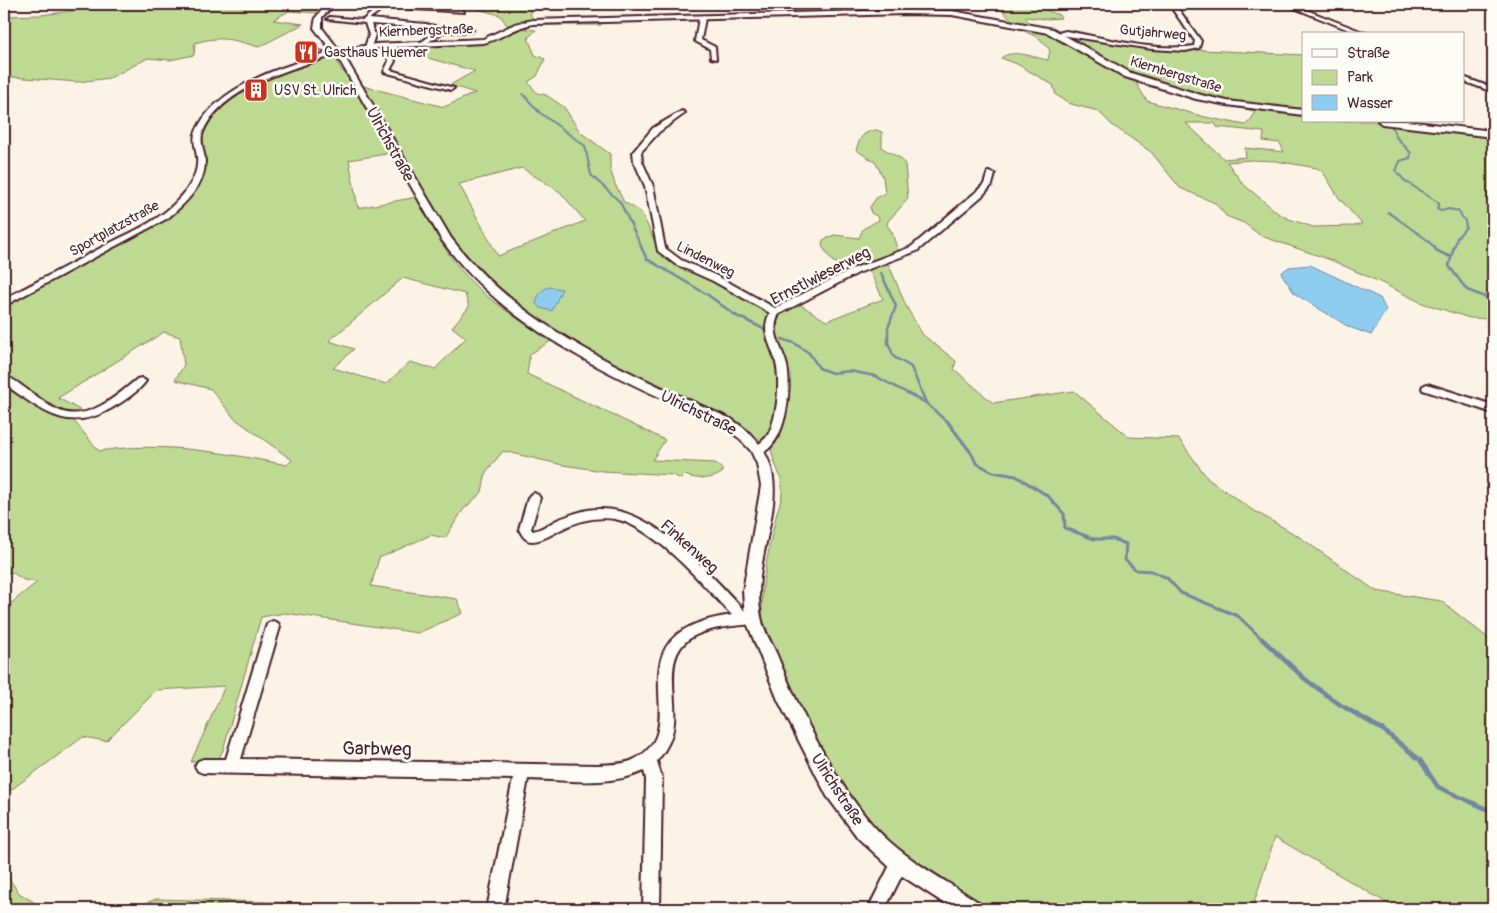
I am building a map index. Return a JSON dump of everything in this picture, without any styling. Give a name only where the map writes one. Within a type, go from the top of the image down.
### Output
[{"type":"street","name":"Ulrichstraße","points":[[332,4],[322,13],[317,24],[320,32],[338,53],[446,239],[462,260],[486,284],[520,313],[564,343],[617,373],[726,422],[740,431],[759,450],[767,471],[768,486],[751,591],[749,618],[784,694],[834,789],[865,831],[900,863],[971,909]]},
{"type":"street","points":[[360,4],[462,11]]},
{"type":"street","name":"Gutjahrweg","points":[[1057,34],[1066,33],[1157,47],[1198,47],[1198,41],[1176,10],[1176,4]]},
{"type":"street","points":[[1287,4],[1360,32]]},
{"type":"street","points":[[366,21],[367,18],[383,6]]},
{"type":"street","name":"Kiernbergstraße","points":[[338,53],[390,45],[483,41],[497,37],[513,25],[528,22],[944,12],[1035,27],[1057,34],[1118,70],[1148,82],[1227,104],[1302,112]]},
{"type":"street","points":[[702,18],[698,41],[713,48],[714,58]]},
{"type":"street","points":[[330,19],[434,27],[442,30],[470,30]]},
{"type":"street","points":[[366,21],[372,35],[368,47]]},
{"type":"street","points":[[422,44],[442,30]]},
{"type":"street","points":[[390,45],[388,51],[392,61],[386,71],[452,88]]},
{"type":"street","name":"Sportplatzstraße","points":[[4,303],[158,221],[176,207],[199,175],[198,139],[203,126],[216,108],[233,94],[246,86],[297,66],[338,53]]},
{"type":"street","points":[[1464,79],[1493,90]]},
{"type":"street","name":"Lindenweg","points":[[682,113],[656,130],[637,152],[638,161],[649,186],[661,249],[678,262],[716,279],[774,312]]},
{"type":"street","points":[[1391,122],[1493,134]]},
{"type":"street","name":"Ernstlwieserweg","points":[[759,450],[774,435],[782,388],[782,364],[772,344],[769,323],[774,312],[855,271],[914,249],[979,194],[988,185],[991,174]]},
{"type":"street","points":[[4,380],[59,414],[76,416],[104,408],[141,381]]},
{"type":"street","points":[[1427,388],[1493,409]]},
{"type":"street","name":"Finkenweg","points":[[534,498],[525,529],[531,536],[545,533],[580,517],[600,513],[613,513],[630,519],[663,540],[749,618]]},
{"type":"street","points":[[652,909],[654,779],[649,759],[658,749],[665,735],[668,719],[665,666],[668,654],[673,646],[692,631],[749,618]]},
{"type":"street","points":[[231,766],[273,627]]},
{"type":"street","name":"Garbweg","points":[[204,766],[598,773],[637,766],[649,759]]},
{"type":"street","points":[[496,909],[522,771]]},
{"type":"street","points":[[876,909],[900,863]]},
{"type":"green space","points":[[124,4],[327,4],[317,13],[289,11],[273,20],[303,24],[259,47],[235,41],[212,39],[195,43],[194,55],[170,60],[148,58],[110,78],[78,82],[12,77],[4,81],[4,16],[41,15]]},
{"type":"green space","points":[[533,4],[530,10],[531,16],[534,19],[509,25],[506,24],[500,15],[477,9],[483,6],[478,5]]},
{"type":"green space","points":[[998,4],[1030,4],[1059,15],[1061,18],[1026,17],[1026,19],[1033,27],[1043,29],[1146,82],[1262,111],[1302,113],[1302,122],[1385,122],[1481,131],[1482,128],[1493,124],[1493,319],[1470,318],[1422,303],[1331,260],[1261,236],[1244,223],[1226,216],[1215,203],[1180,188],[1151,152],[1112,125],[1098,111],[1071,104],[1056,95],[1053,85],[1017,64],[1001,58],[1006,55],[1024,54],[1048,60],[1050,50],[1039,38],[1024,31],[1024,27],[1014,22],[997,6]],"holes":[[[1136,83],[1218,104],[1255,111],[1251,120],[1245,125],[1205,117],[1147,101]],[[1186,123],[1215,123],[1217,127],[1264,132],[1263,141],[1280,143],[1284,152],[1245,148],[1246,157],[1224,159]],[[1276,161],[1317,168],[1323,172],[1339,198],[1362,224],[1354,226],[1313,227],[1279,214],[1243,184],[1227,162]]]},
{"type":"green space","points":[[602,21],[601,25],[528,25],[526,29],[536,30],[528,38],[535,55],[545,59],[537,76],[528,82],[537,93],[546,95],[564,107],[580,132],[610,154],[610,169],[624,202],[641,212],[660,252],[771,312],[798,303],[826,321],[883,299],[868,267],[883,263],[889,265],[906,306],[923,335],[956,361],[954,369],[993,403],[1074,391],[1129,437],[1179,439],[1208,479],[1251,509],[1298,536],[1376,591],[1441,601],[1493,642],[1493,909],[1397,909],[1275,837],[1252,909],[985,909],[920,869],[870,826],[847,793],[807,723],[785,680],[763,619],[762,596],[766,566],[782,493],[781,480],[771,445],[761,441],[733,422],[649,384],[567,341],[492,286],[448,235],[363,86],[444,107],[475,93],[450,85],[475,71],[402,51],[402,46],[479,43],[523,24]],"holes":[[[522,168],[560,192],[585,221],[498,256],[459,184]]]},
{"type":"green space","points":[[1064,35],[1164,48],[1302,55],[1302,111],[1224,102],[1139,78]]},
{"type":"green space","points":[[327,57],[338,58],[338,64],[342,71],[348,74],[365,108],[392,153],[349,160],[358,208],[417,197],[438,238],[456,264],[476,287],[519,320],[551,341],[530,354],[527,374],[665,440],[652,460],[715,463],[720,466],[723,472],[710,478],[695,478],[685,475],[681,479],[673,475],[603,471],[563,465],[503,451],[486,472],[482,492],[463,510],[445,538],[431,535],[379,558],[371,586],[457,599],[463,613],[418,633],[285,613],[261,617],[223,750],[218,760],[191,762],[225,686],[157,690],[106,741],[83,737],[4,795],[4,609],[37,582],[24,580],[13,573],[4,572],[4,305],[149,229],[177,210],[204,162],[201,136],[208,122],[219,108],[238,92]],"holes":[[[403,278],[465,294],[469,307],[452,327],[466,338],[435,369],[410,362],[386,384],[333,368],[354,349],[329,341]],[[164,332],[180,337],[184,365],[175,380],[211,389],[234,418],[292,460],[287,465],[241,456],[170,448],[146,447],[99,451],[73,420],[89,415],[58,398]]]},
{"type":"green space","points":[[876,130],[882,132],[882,148],[900,158],[905,164],[908,199],[888,221],[887,225],[892,232],[898,252],[852,271],[832,261],[822,246],[823,240],[834,235],[859,238],[863,229],[879,220],[877,216],[871,213],[870,207],[877,197],[885,194],[883,177],[875,162],[856,150],[862,136]]},
{"type":"green space","points":[[4,871],[19,893],[45,909],[4,909]]},
{"type":"green space","points":[[156,899],[417,906],[416,909],[131,909]]},
{"type":"water","points":[[1310,265],[1380,298],[1386,310],[1371,335],[1349,327],[1295,294],[1281,273],[1289,267]]},
{"type":"water","points":[[549,287],[562,289],[552,311],[540,308],[536,304],[540,293]]},
{"type":"building","name":"Gasthaus Huemer","points":[[310,47],[325,51],[311,56],[297,53]]},
{"type":"waterway","points":[[523,94],[539,112],[585,146],[591,175],[620,202],[642,248]]},
{"type":"waterway","points":[[1392,127],[1397,138],[1411,153],[1410,158],[1400,161],[1396,171],[1405,181],[1439,203],[1437,209],[1441,211],[1449,209],[1458,211],[1465,221],[1466,227],[1457,238],[1454,248]]},
{"type":"waterway","points":[[1388,212],[1426,239],[1434,247]]},
{"type":"waterway","points":[[641,247],[647,259],[708,295],[735,315],[766,330]]},
{"type":"waterway","points":[[1434,247],[1437,251],[1451,257]]},
{"type":"waterway","points":[[1454,247],[1449,266],[1467,290],[1493,300]]},
{"type":"waterway","points":[[881,273],[896,306],[888,328],[888,343],[894,357],[911,367],[926,403]]},
{"type":"waterway","points":[[782,339],[794,343],[809,353],[819,368],[832,373],[850,371],[875,376],[926,403]]},
{"type":"waterway","points":[[926,403],[947,422]]},
{"type":"waterway","points":[[947,421],[972,454],[976,463],[993,472],[1016,476],[1048,496],[1064,514],[1065,528],[1094,539],[1113,539],[1126,544],[1125,560],[1136,570],[1152,571],[1167,578],[1181,593],[1238,616],[1263,640]]},
{"type":"waterway","points":[[1262,639],[1305,679],[1339,704],[1383,730],[1420,760],[1438,787],[1493,812]]},
{"type":"place","name":"Gasthaus Huemer","points":[[306,52]]},
{"type":"place","name":"USV St. Ulrich","points":[[256,90]]}]
